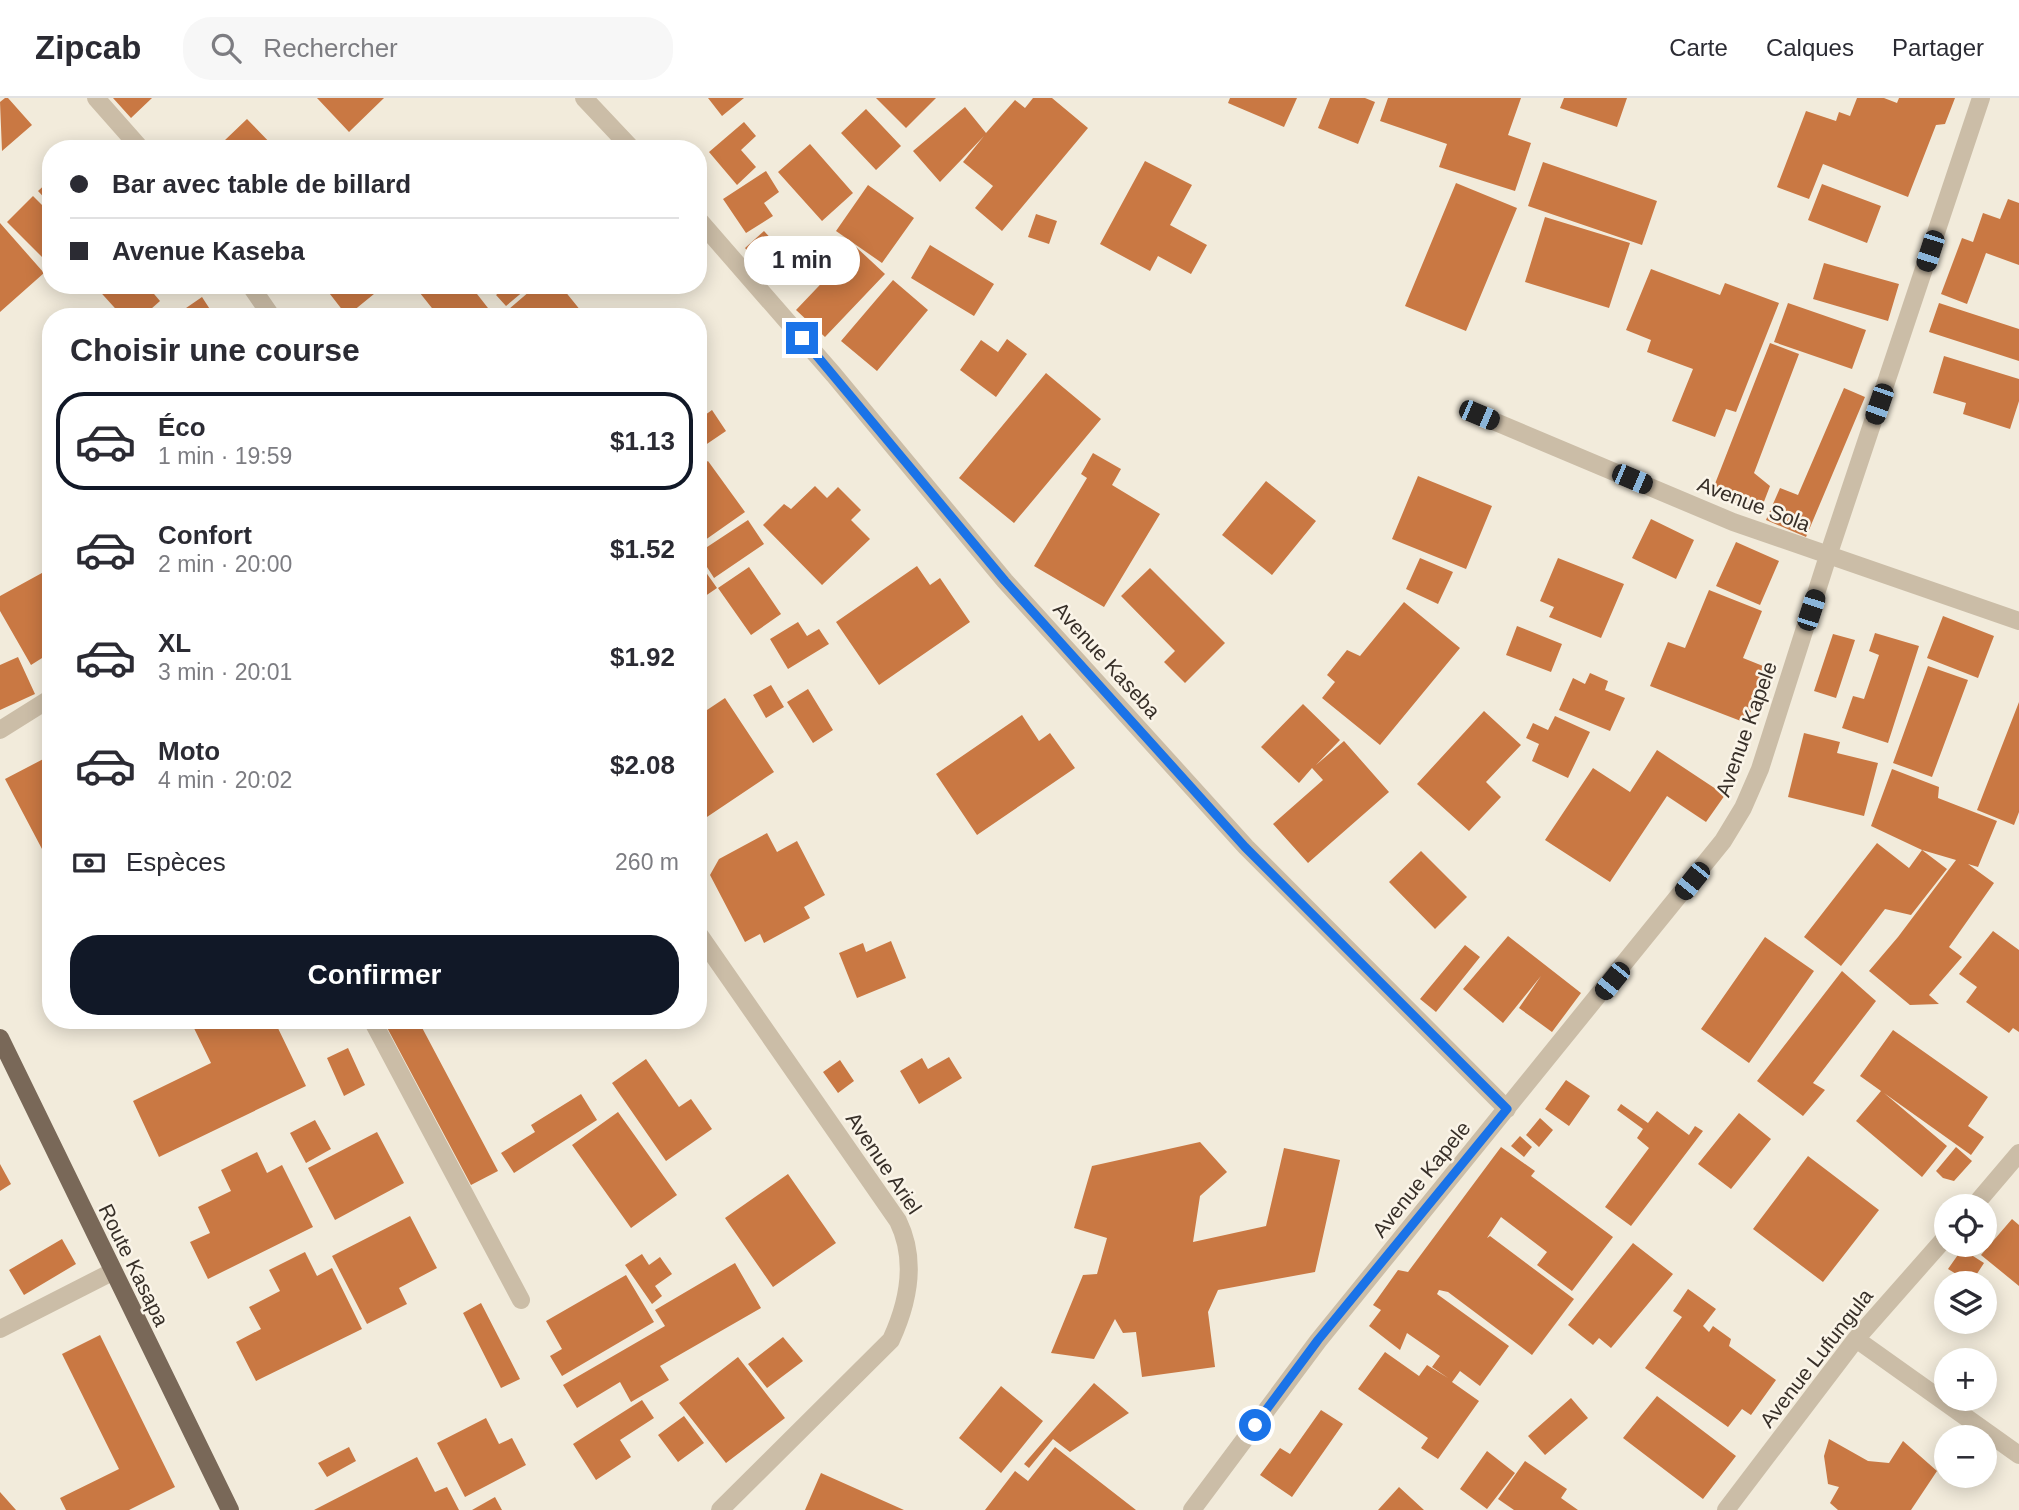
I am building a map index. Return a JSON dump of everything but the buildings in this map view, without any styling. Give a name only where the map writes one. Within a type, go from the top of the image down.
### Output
[{"type":"main road","name":"Route Kasapa","points":[[0,1038],[229,1510]]},
{"type":"street","points":[[96,98],[133,140]]},
{"type":"street","points":[[584,98],[624,140]]},
{"type":"street","name":"Avenue Kapele","points":[[1192,1510],[1318,1340],[1723,841],[1743,808],[1760,769],[1981,98]]},
{"type":"street","name":"Avenue Kaseba","points":[[707,229],[834,375],[1005,581],[1245,847],[1507,1109]]},
{"type":"street","name":"Avenue Sola","points":[[1479,415],[1733,522],[2019,621]]},
{"type":"street","points":[[0,730],[42,704]]},
{"type":"street","name":"Avenue Ariel","points":[[707,946],[898,1221],[907,1240],[910,1262],[902,1316],[891,1340],[720,1510]]},
{"type":"street","points":[[377,1029],[521,1300]]},
{"type":"street","points":[[1984,1194],[2019,1153]]},
{"type":"street","name":"Avenue Lufungula","points":[[1726,1510],[1856,1339],[1934,1251]]},
{"type":"street","points":[[0,1329],[112,1272]]},
{"type":"street","points":[[1856,1339],[2019,1455]]},
{"type":"route","points":[[802,338],[1005,581],[1245,847],[1507,1109],[1318,1340],[1255,1425]]}]
